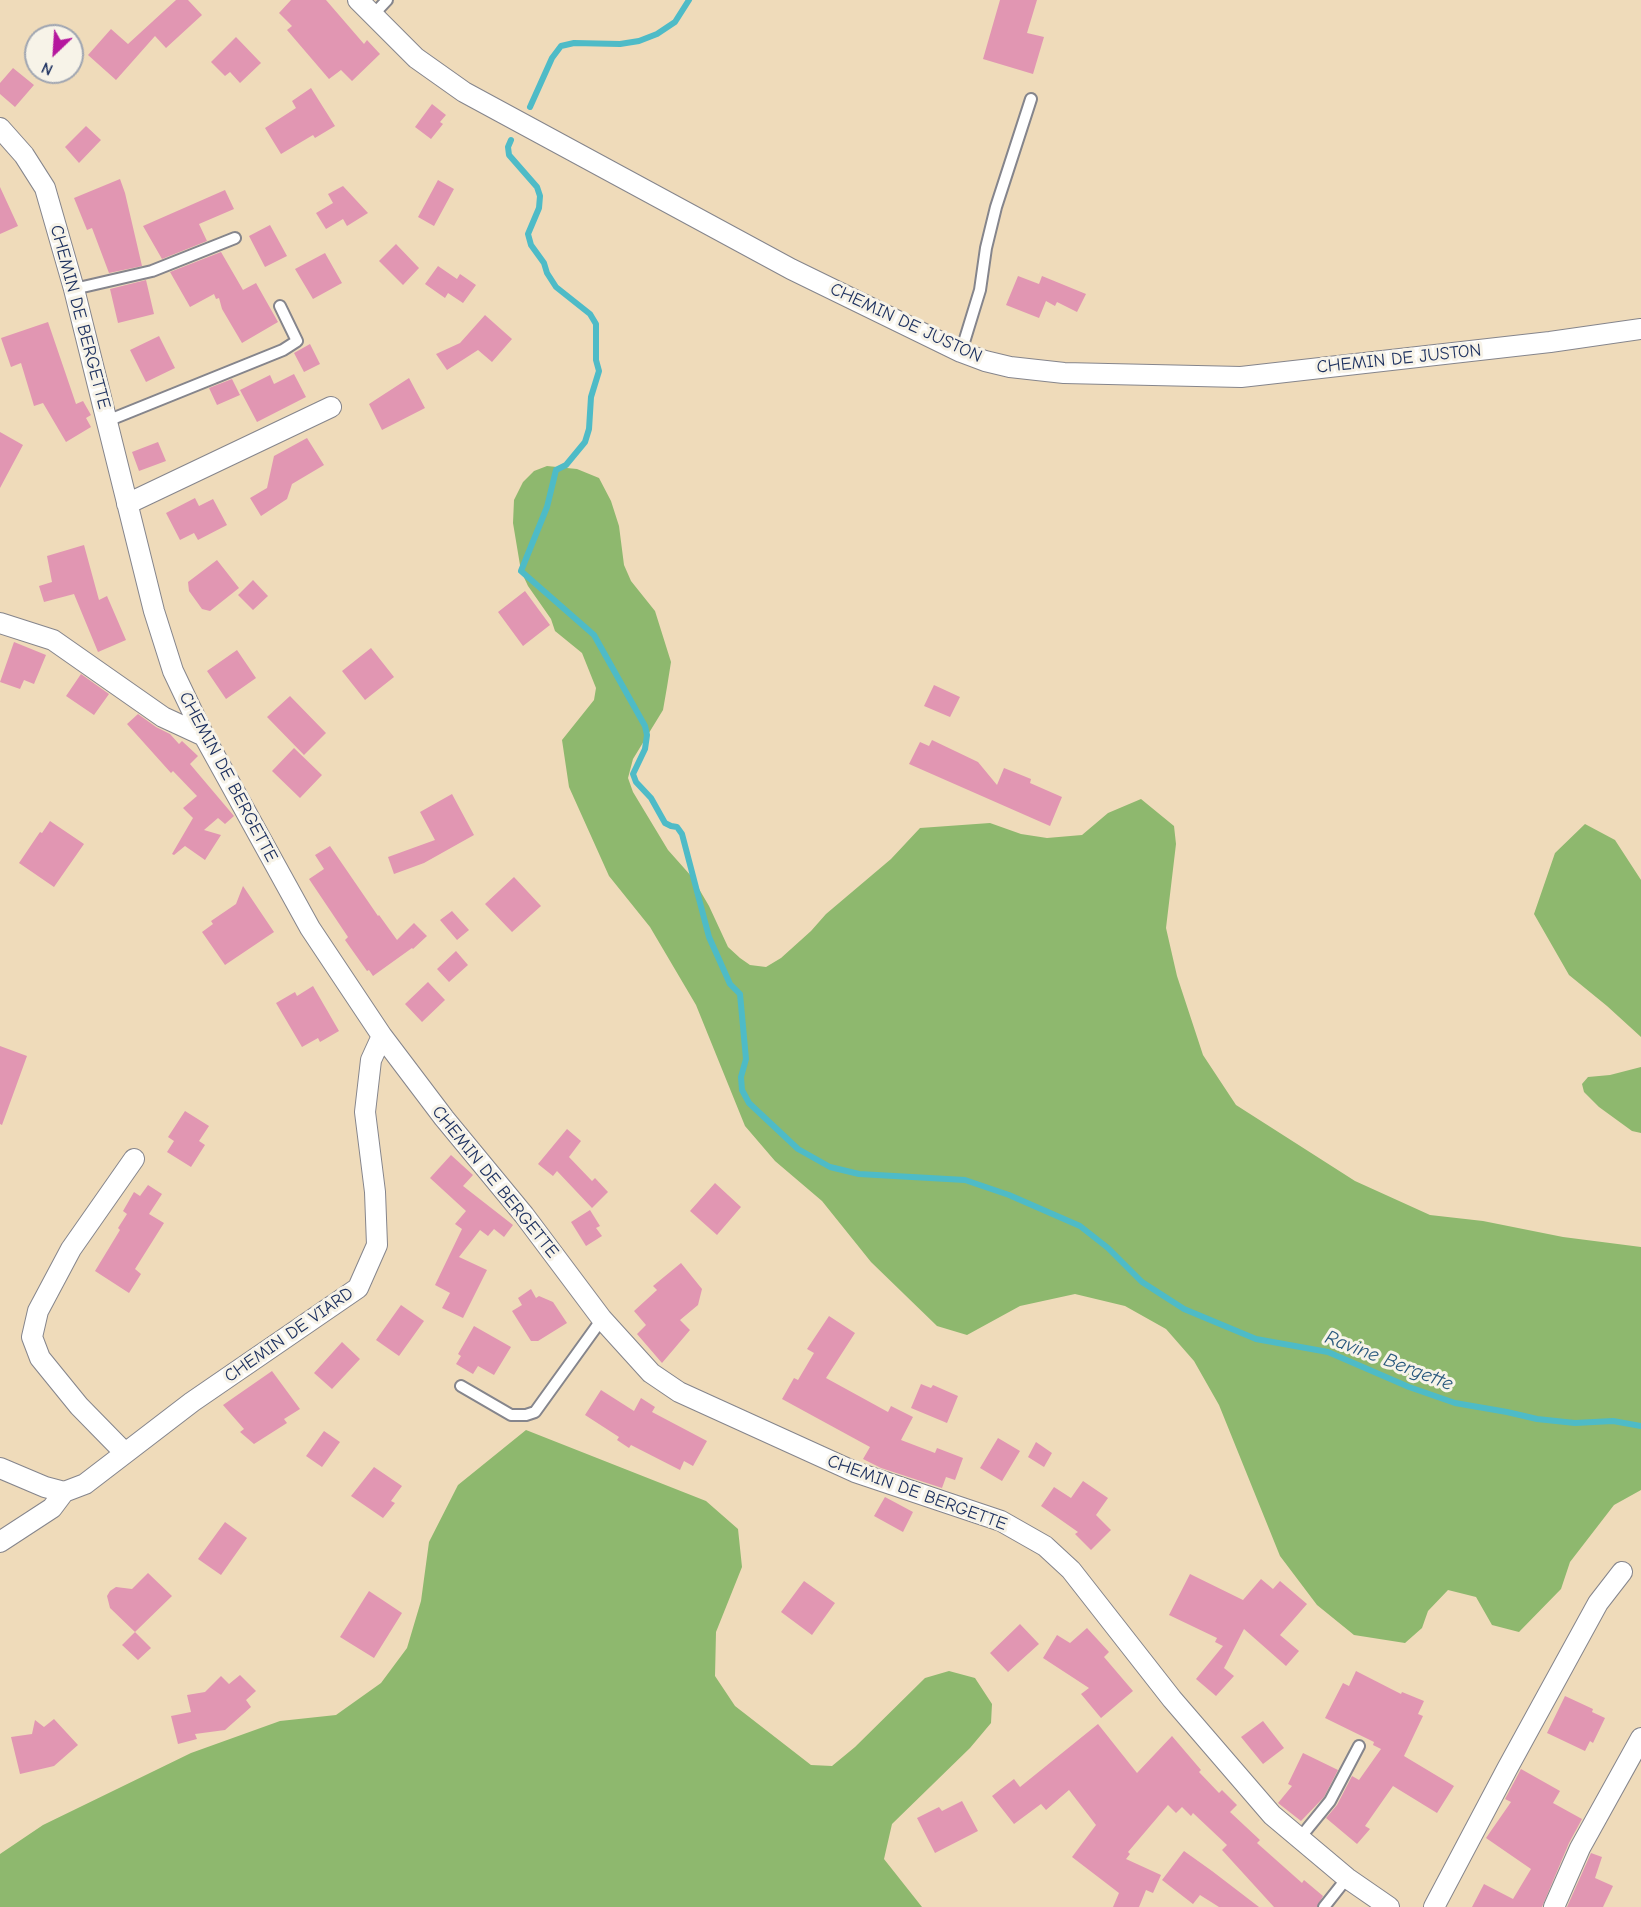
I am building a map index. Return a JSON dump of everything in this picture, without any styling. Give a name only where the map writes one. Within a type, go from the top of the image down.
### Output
[{"type":"street","name":"CHEMIN DE JUSTON","points":[[358,0],[416,58],[464,92],[791,269],[960,352],[1010,367],[1064,374],[1241,377],[1550,342],[1641,329]]},
{"type":"street","name":"CHEMIN DE BERGETTE","points":[[0,128],[24,155],[45,188],[74,289],[154,611],[173,671],[204,736],[310,928],[382,1036],[444,1118],[524,1215],[602,1318],[651,1373],[679,1392],[855,1472],[1001,1521],[1045,1546],[1071,1570],[1172,1699],[1272,1815],[1347,1878],[1389,1907]]},
{"type":"street","points":[[127,504],[331,407]]},
{"type":"street","points":[[0,623],[53,640],[163,717],[204,736]]},
{"type":"street","name":"CHEMIN DE VIARD","points":[[63,1492],[85,1484],[192,1402],[358,1288],[377,1245],[375,1192],[365,1112],[371,1060],[382,1036]]},
{"type":"street","points":[[125,1453],[79,1406],[40,1358],[32,1337],[38,1311],[71,1249],[134,1159]]},
{"type":"street","points":[[0,1468],[63,1492],[52,1508],[0,1542]]},
{"type":"street","points":[[1434,1907],[1598,1603],[1622,1572]]},
{"type":"street","points":[[1554,1907],[1580,1848],[1641,1738]]},
{"type":"lane","points":[[372,16],[387,0]]},
{"type":"lane","points":[[960,352],[980,290],[986,248],[996,207],[1031,99]]},
{"type":"lane","points":[[74,289],[152,271],[235,238]]},
{"type":"lane","points":[[107,421],[283,350],[297,341],[280,306]]},
{"type":"lane","points":[[461,1386],[511,1415],[526,1416],[534,1412],[602,1318]]},
{"type":"lane","points":[[1299,1839],[1330,1801],[1359,1746]]},
{"type":"lane","points":[[1324,1907],[1347,1878]]},
{"type":"green space","points":[[547,466],[577,469],[599,478],[611,501],[619,526],[624,565],[631,581],[655,611],[671,662],[667,687],[663,710],[633,759],[628,778],[633,792],[668,850],[692,877],[709,906],[728,947],[740,958],[750,965],[766,967],[781,958],[826,914],[891,859],[920,828],[990,823],[1021,834],[1047,838],[1082,835],[1108,813],[1141,799],[1174,826],[1176,844],[1166,928],[1177,976],[1203,1055],[1236,1105],[1355,1181],[1430,1215],[1483,1221],[1563,1237],[1641,1247],[1641,1490],[1614,1505],[1570,1562],[1561,1589],[1519,1632],[1492,1625],[1476,1597],[1448,1590],[1428,1611],[1422,1628],[1405,1643],[1354,1635],[1317,1605],[1280,1556],[1219,1405],[1194,1361],[1166,1329],[1125,1306],[1075,1294],[1020,1306],[967,1335],[937,1326],[871,1262],[822,1201],[775,1161],[745,1126],[696,1005],[650,927],[609,876],[569,787],[562,740],[594,700],[596,688],[582,653],[555,631],[551,619],[528,586],[521,571],[513,523],[514,500],[523,482],[534,471]]},
{"type":"green space","points":[[1585,824],[1615,840],[1641,880],[1641,1037],[1569,975],[1534,914],[1555,853]]},
{"type":"green space","points":[[1641,1067],[1641,1133],[1632,1131],[1599,1107],[1584,1092],[1582,1084],[1588,1077],[1610,1075]]},
{"type":"green space","points":[[526,1430],[706,1501],[738,1529],[742,1567],[716,1632],[715,1676],[735,1706],[811,1765],[832,1766],[855,1747],[925,1678],[949,1671],[975,1678],[992,1704],[991,1723],[970,1748],[892,1824],[884,1859],[922,1907],[0,1907],[0,1854],[43,1825],[191,1753],[280,1721],[336,1715],[381,1683],[407,1648],[421,1601],[429,1542],[458,1485]]},
{"type":"building","points":[[176,0],[188,0],[202,15],[166,48],[155,36],[116,80],[88,55],[111,29],[128,44]]},
{"type":"building","points":[[291,0],[326,0],[364,44],[367,40],[380,54],[352,81],[341,70],[329,79],[287,30],[292,26],[279,13]]},
{"type":"building","points":[[1000,0],[1037,0],[1027,33],[1044,37],[1033,74],[983,59]]},
{"type":"building","points":[[236,37],[261,63],[240,83],[230,72],[225,76],[211,62]]},
{"type":"building","points":[[13,68],[24,77],[24,84],[34,85],[15,107],[0,94],[0,83]]},
{"type":"building","points":[[311,88],[335,126],[315,138],[313,135],[281,154],[265,128],[296,108],[292,101]]},
{"type":"building","points":[[432,104],[446,115],[440,122],[443,124],[431,139],[415,127]]},
{"type":"building","points":[[86,126],[101,140],[79,163],[65,147]]},
{"type":"building","points":[[120,179],[142,266],[109,273],[92,228],[87,230],[74,198]]},
{"type":"building","points":[[438,180],[454,189],[434,226],[418,217]]},
{"type":"building","points":[[343,186],[368,213],[347,226],[343,219],[326,229],[316,213],[333,203],[328,194]]},
{"type":"building","points":[[0,187],[18,226],[0,234]]},
{"type":"building","points":[[225,190],[234,209],[199,224],[207,241],[162,259],[143,226]]},
{"type":"building","points":[[270,225],[287,256],[265,267],[249,236]]},
{"type":"building","points":[[396,244],[419,268],[403,285],[379,261]]},
{"type":"building","points":[[221,252],[243,290],[256,283],[278,322],[242,343],[222,309],[219,298],[216,299],[214,294],[190,307],[170,272]]},
{"type":"building","points":[[325,253],[342,283],[313,299],[295,269]]},
{"type":"building","points":[[438,266],[457,279],[460,274],[476,285],[463,303],[448,293],[445,298],[425,284]]},
{"type":"building","points":[[1018,276],[1039,284],[1042,276],[1086,294],[1077,312],[1057,302],[1055,306],[1046,301],[1039,318],[1006,305]]},
{"type":"building","points":[[146,280],[154,314],[118,323],[110,289]]},
{"type":"building","points":[[485,315],[512,339],[492,362],[478,350],[447,370],[436,354],[460,343]]},
{"type":"building","points":[[48,322],[76,404],[83,401],[91,415],[86,418],[91,427],[66,442],[43,403],[34,406],[21,363],[11,367],[1,338]]},
{"type":"building","points":[[159,336],[175,368],[146,382],[130,350]]},
{"type":"building","points":[[310,344],[320,364],[304,372],[294,353]]},
{"type":"building","points":[[294,374],[306,397],[257,422],[240,390],[270,375],[274,384]]},
{"type":"building","points":[[409,378],[425,408],[382,430],[369,404]]},
{"type":"building","points":[[232,379],[240,395],[217,405],[209,388]]},
{"type":"building","points":[[0,432],[23,445],[0,488]]},
{"type":"building","points":[[307,438],[324,465],[292,484],[287,499],[261,516],[250,498],[267,488],[274,456]]},
{"type":"building","points":[[158,442],[166,461],[139,471],[132,452]]},
{"type":"building","points":[[195,498],[199,506],[213,499],[227,525],[198,540],[194,533],[180,540],[166,513]]},
{"type":"building","points":[[84,545],[99,600],[107,596],[126,640],[98,652],[74,594],[44,602],[39,586],[52,582],[47,556]]},
{"type":"building","points":[[217,560],[239,588],[210,611],[202,609],[189,591],[188,582]]},
{"type":"building","points":[[253,580],[268,596],[253,610],[238,595]]},
{"type":"building","points":[[525,591],[550,625],[523,646],[498,612]]},
{"type":"building","points":[[14,642],[46,655],[34,684],[24,680],[20,689],[0,682]]},
{"type":"building","points":[[371,648],[394,677],[365,700],[342,671]]},
{"type":"building","points":[[237,650],[256,678],[226,699],[207,671]]},
{"type":"building","points":[[81,674],[109,694],[94,715],[66,696]]},
{"type":"building","points":[[934,685],[960,697],[950,717],[924,706]]},
{"type":"building","points":[[290,696],[326,733],[304,755],[267,717]]},
{"type":"building","points":[[138,714],[170,734],[179,744],[182,741],[198,756],[190,764],[234,816],[225,824],[218,818],[204,830],[221,835],[205,860],[185,846],[174,855],[172,854],[193,818],[183,808],[197,796],[173,771],[171,773],[127,724]]},
{"type":"building","points":[[932,740],[978,762],[997,785],[1004,768],[1031,779],[1030,783],[1062,797],[1050,826],[909,764],[920,742],[929,746]]},
{"type":"building","points":[[294,748],[322,775],[300,798],[272,771]]},
{"type":"building","points":[[452,794],[474,835],[424,863],[394,874],[388,857],[435,840],[420,812]]},
{"type":"building","points":[[50,821],[84,844],[54,887],[19,863]]},
{"type":"building","points":[[330,846],[397,940],[414,923],[427,936],[413,949],[373,976],[345,940],[348,937],[309,879],[324,869],[315,855]]},
{"type":"building","points":[[514,877],[541,906],[512,932],[485,904]]},
{"type":"building","points":[[243,886],[274,932],[225,965],[202,932],[213,924],[211,921],[236,904]]},
{"type":"building","points":[[452,911],[469,930],[457,940],[440,920]]},
{"type":"building","points":[[456,951],[468,965],[449,982],[437,969]]},
{"type":"building","points":[[428,982],[445,1000],[422,1022],[405,1004]]},
{"type":"building","points":[[313,986],[339,1031],[320,1042],[318,1038],[302,1047],[276,1003],[295,992],[297,996]]},
{"type":"building","points":[[0,1046],[27,1056],[2,1125],[0,1124]]},
{"type":"building","points":[[185,1111],[209,1126],[199,1141],[205,1145],[191,1167],[167,1152],[174,1141],[168,1137]]},
{"type":"building","points":[[567,1129],[581,1141],[569,1157],[592,1181],[595,1178],[608,1192],[592,1208],[557,1171],[553,1176],[538,1164]]},
{"type":"building","points":[[451,1155],[473,1175],[463,1186],[513,1225],[504,1237],[494,1229],[488,1236],[480,1230],[459,1257],[487,1270],[463,1318],[442,1308],[450,1293],[435,1285],[462,1229],[455,1224],[466,1211],[430,1178]]},
{"type":"building","points":[[715,1183],[741,1207],[717,1235],[690,1211]]},
{"type":"building","points":[[148,1185],[162,1194],[149,1214],[164,1223],[135,1269],[141,1274],[129,1293],[95,1271],[120,1230],[118,1228],[127,1214],[123,1211],[134,1192],[140,1196]]},
{"type":"building","points":[[590,1210],[600,1226],[596,1228],[602,1236],[586,1246],[571,1222]]},
{"type":"building","points":[[681,1263],[702,1289],[698,1305],[680,1320],[690,1330],[662,1363],[637,1334],[646,1325],[634,1311],[657,1290],[653,1286]]},
{"type":"building","points":[[531,1289],[536,1298],[539,1296],[553,1302],[567,1323],[538,1341],[531,1341],[512,1311],[522,1305],[518,1298]]},
{"type":"building","points":[[401,1305],[424,1321],[399,1356],[376,1340]]},
{"type":"building","points":[[829,1316],[855,1333],[826,1378],[888,1412],[891,1406],[913,1417],[901,1440],[935,1453],[937,1448],[963,1458],[955,1480],[946,1477],[942,1488],[881,1468],[863,1459],[870,1447],[782,1399],[794,1378],[798,1380],[814,1353],[807,1349]]},
{"type":"building","points":[[474,1326],[511,1347],[494,1375],[478,1366],[473,1374],[456,1364],[461,1356],[458,1354]]},
{"type":"building","points":[[342,1342],[360,1359],[332,1389],[314,1373]]},
{"type":"building","points":[[272,1371],[300,1409],[284,1419],[287,1423],[254,1444],[240,1432],[244,1429],[223,1405]]},
{"type":"building","points":[[921,1384],[931,1388],[933,1385],[958,1396],[947,1423],[911,1408]]},
{"type":"building","points":[[601,1390],[634,1411],[641,1398],[655,1407],[652,1412],[707,1441],[693,1466],[684,1461],[680,1470],[631,1445],[629,1448],[617,1440],[619,1437],[585,1415]]},
{"type":"building","points":[[324,1431],[340,1442],[322,1467],[306,1456]]},
{"type":"building","points":[[998,1438],[1020,1451],[1002,1481],[980,1468]]},
{"type":"building","points":[[1036,1442],[1052,1453],[1044,1467],[1028,1457]]},
{"type":"building","points":[[374,1467],[402,1486],[391,1501],[395,1503],[383,1518],[351,1496]]},
{"type":"building","points":[[1083,1481],[1108,1498],[1096,1515],[1111,1530],[1091,1550],[1075,1534],[1078,1532],[1041,1506],[1054,1487],[1071,1498]]},
{"type":"building","points":[[885,1497],[913,1512],[903,1532],[874,1516]]},
{"type":"building","points":[[225,1522],[247,1538],[221,1575],[198,1559]]},
{"type":"building","points":[[148,1573],[172,1596],[135,1632],[110,1608],[107,1596],[116,1587],[132,1589]]},
{"type":"building","points":[[1190,1574],[1243,1600],[1261,1579],[1273,1589],[1280,1581],[1307,1604],[1280,1635],[1299,1651],[1286,1666],[1244,1629],[1224,1668],[1234,1676],[1216,1696],[1196,1679],[1223,1646],[1215,1642],[1217,1638],[1169,1615]]},
{"type":"building","points":[[804,1581],[835,1603],[812,1635],[781,1612]]},
{"type":"building","points":[[369,1591],[402,1613],[374,1658],[340,1637]]},
{"type":"building","points":[[1020,1624],[1039,1644],[1008,1672],[990,1653]]},
{"type":"building","points":[[1087,1628],[1109,1652],[1104,1657],[1133,1691],[1101,1718],[1081,1694],[1089,1688],[1043,1658],[1057,1635],[1070,1643]]},
{"type":"building","points":[[135,1632],[151,1648],[138,1660],[122,1645]]},
{"type":"building","points":[[1356,1671],[1401,1694],[1402,1692],[1424,1701],[1418,1714],[1423,1716],[1404,1756],[1454,1786],[1437,1813],[1393,1786],[1365,1826],[1370,1829],[1357,1844],[1326,1818],[1337,1805],[1352,1776],[1359,1780],[1381,1749],[1373,1745],[1374,1742],[1325,1718],[1343,1683],[1349,1686]]},
{"type":"building","points":[[240,1675],[256,1691],[246,1700],[251,1707],[225,1730],[195,1734],[197,1739],[178,1744],[171,1716],[191,1712],[187,1695],[205,1692],[221,1676],[229,1684]]},
{"type":"building","points":[[1565,1696],[1593,1709],[1592,1712],[1605,1718],[1593,1743],[1590,1741],[1585,1751],[1547,1733]]},
{"type":"building","points":[[54,1719],[78,1745],[54,1766],[20,1774],[11,1737],[32,1734],[35,1720],[44,1727]]},
{"type":"building","points":[[1263,1721],[1284,1748],[1263,1764],[1241,1737]]},
{"type":"building","points":[[1098,1724],[1137,1773],[1172,1736],[1201,1770],[1199,1772],[1219,1793],[1222,1790],[1237,1805],[1230,1812],[1260,1840],[1257,1843],[1302,1883],[1304,1880],[1323,1896],[1317,1907],[1274,1907],[1222,1850],[1227,1845],[1193,1813],[1191,1816],[1182,1807],[1176,1813],[1168,1805],[1128,1852],[1130,1854],[1126,1859],[1161,1875],[1153,1893],[1146,1890],[1139,1907],[1113,1907],[1119,1893],[1072,1857],[1096,1825],[1069,1790],[1046,1810],[1041,1804],[1014,1824],[992,1796],[1014,1779],[1020,1787]]},
{"type":"building","points":[[1303,1753],[1338,1770],[1324,1797],[1301,1821],[1278,1803],[1292,1786],[1288,1784]]},
{"type":"building","points":[[1521,1769],[1560,1791],[1553,1803],[1582,1819],[1569,1843],[1542,1907],[1472,1907],[1484,1884],[1513,1899],[1531,1869],[1486,1838],[1511,1802],[1505,1799]]},
{"type":"building","points":[[962,1801],[978,1831],[935,1853],[917,1818],[939,1807],[942,1811]]},
{"type":"building","points":[[1184,1851],[1259,1907],[1219,1907],[1200,1895],[1193,1904],[1162,1880]]},
{"type":"building","points":[[1591,1853],[1602,1857],[1595,1878],[1613,1886],[1603,1907],[1567,1907]]},
{"type":"waterway","name":"Ravine Bergette","points":[[530,107],[552,58],[561,46],[574,43],[620,44],[639,41],[657,34],[675,22],[689,0]]},
{"type":"waterway","name":"Ravine Bergette","points":[[511,140],[508,147],[509,155],[537,187],[540,196],[539,208],[528,234],[531,245],[544,263],[556,287],[590,314],[596,324],[596,360],[599,371],[591,397],[589,429],[585,442],[566,465],[556,470],[547,507],[521,571],[594,635],[645,726],[647,735],[645,749],[633,774],[636,782],[651,798],[665,823],[677,827],[682,834],[709,937],[730,984],[740,994],[746,1059],[741,1077],[742,1090],[749,1103],[798,1149],[830,1167],[859,1174],[965,1180],[1009,1195],[1080,1226],[1108,1248],[1142,1282],[1184,1309],[1256,1339],[1328,1352],[1409,1387],[1455,1403],[1537,1419],[1575,1423],[1613,1421],[1641,1426]]}]
